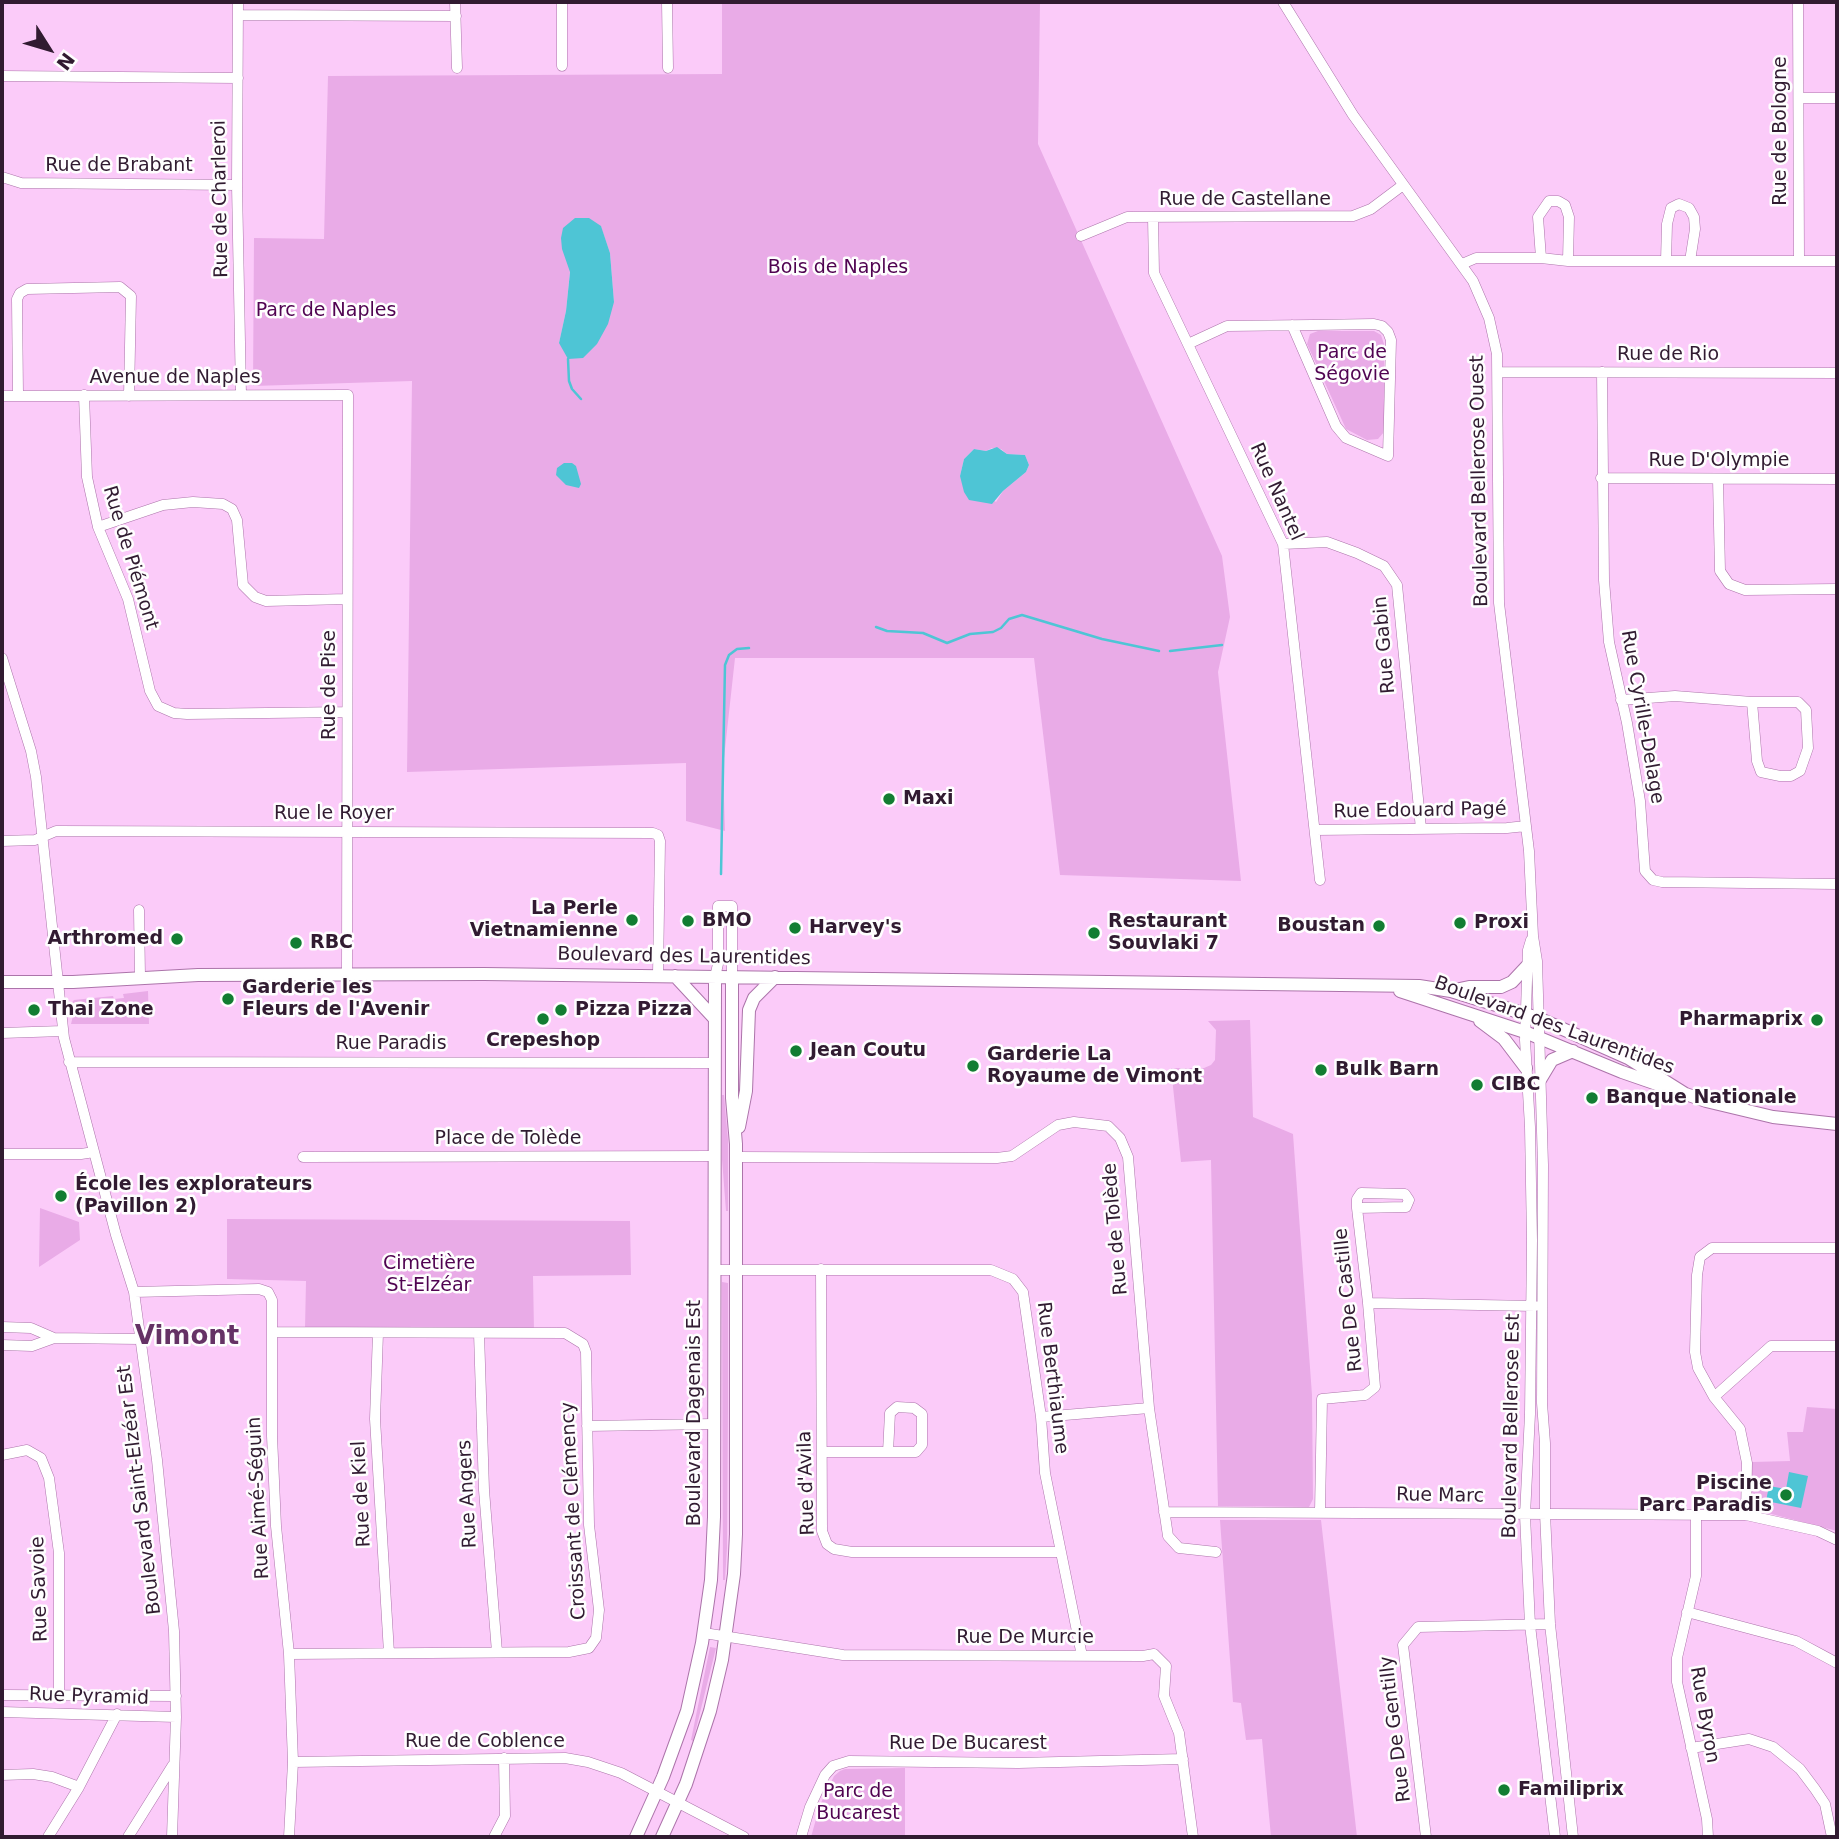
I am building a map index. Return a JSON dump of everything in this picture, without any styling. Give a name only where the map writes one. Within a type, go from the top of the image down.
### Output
[{"type":"main road","points":[[1451,991],[1507,985],[1528,966]]},
{"type":"main road","name":"Boulevard des Laurentides","points":[[2,982],[57,982],[209,974],[347,974],[658,975],[1419,986],[1451,991],[1532,1016],[1628,1058],[1687,1095]]},
{"type":"main road","points":[[676,976],[714,1018]]},
{"type":"main road","name":"Boulevard Dagenais Est","points":[[636,1837],[657,1791],[687,1710],[704,1633],[713,1541],[715,977]]},
{"type":"main road","points":[[662,1837],[678,1802],[706,1724],[726,1636],[736,1534],[736,1151],[732,1098],[732,977]]},
{"type":"main road","points":[[736,1151],[746,1091],[749,1010],[754,999],[775,977]]},
{"type":"main road","name":"Boulevard des Laurentides","points":[[1365,985],[1408,993],[1531,1034],[1622,1072],[1687,1095],[1760,1115],[1837,1124]]},
{"type":"main road","points":[[1469,1013],[1504,1039],[1526,1068]]},
{"type":"main road","points":[[1541,1080],[1552,1060],[1573,1051]]},
{"type":"street","name":"Rue de Charleroi","points":[[238,2],[237,185],[241,396]]},
{"type":"street","points":[[456,2],[457,68]]},
{"type":"street","points":[[562,2],[562,66]]},
{"type":"street","points":[[667,2],[667,68]]},
{"type":"street","name":"Boulevard Bellerose Ouest","points":[[1283,2],[1347,106],[1462,264],[1489,318],[1499,372],[1498,593],[1526,826],[1532,936],[1536,961],[1532,1016]]},
{"type":"street","name":"Rue de Bologne","points":[[1798,2],[1799,261]]},
{"type":"street","points":[[238,15],[456,16]]},
{"type":"street","points":[[2,76],[238,78]]},
{"type":"street","points":[[1799,98],[1837,98]]},
{"type":"street","name":"Rue de Brabant","points":[[2,177],[21,183],[237,185]]},
{"type":"street","name":"Rue de Castellane","points":[[1081,236],[1122,218],[1348,217],[1367,212],[1403,185]]},
{"type":"street","points":[[1541,258],[1538,217],[1549,201],[1558,201],[1565,205],[1569,217],[1568,261]]},
{"type":"street","points":[[1665,261],[1667,224],[1671,208],[1679,204],[1689,208],[1694,217],[1690,261]]},
{"type":"street","name":"Rue Nantel","points":[[1153,217],[1154,273],[1283,544],[1320,880]]},
{"type":"street","points":[[1462,264],[1476,258],[1541,258],[1568,261],[1837,261]]},
{"type":"street","points":[[18,395],[17,299],[20,293],[27,289],[120,287],[131,296],[129,396]]},
{"type":"street","points":[[1188,344],[1227,326],[1292,325],[1377,325],[1388,332],[1391,348],[1388,456],[1346,438],[1336,426],[1292,325]]},
{"type":"street","name":"Rue de Rio","points":[[1499,372],[1837,373]]},
{"type":"street","name":"Rue Cyrille-Delage","points":[[1602,372],[1601,478],[1609,642],[1627,723],[1640,801],[1644,868],[1650,878],[1662,882],[1837,884]]},
{"type":"street","name":"Rue de Piémont","points":[[84,395],[87,477],[98,527],[128,599],[150,691],[158,706],[174,713],[187,714],[347,712]]},
{"type":"street","name":"Avenue de Naples","points":[[2,396],[348,395]]},
{"type":"street","name":"Rue de Pise","points":[[347,974],[348,395]]},
{"type":"street","name":"Rue D'Olympie","points":[[1601,478],[1837,479]]},
{"type":"street","points":[[1718,480],[1720,570],[1729,584],[1745,590],[1837,589]]},
{"type":"street","points":[[98,527],[163,505],[193,502],[223,504],[232,509],[237,520],[243,585],[254,597],[266,601],[347,599]]},
{"type":"street","name":"Rue Gabin","points":[[1283,544],[1327,542],[1384,566],[1397,585],[1421,829]]},
{"type":"street","name":"Boulevard Saint-Elzéar Est","points":[[2,658],[31,751],[36,777],[62,1031],[134,1292],[170,1589],[176,1696],[172,1837]]},
{"type":"street","points":[[1621,700],[1675,696],[1752,702],[1798,702],[1806,710],[1808,748],[1801,771],[1791,776],[1761,772],[1757,761],[1752,702]]},
{"type":"street","name":"Rue Edouard Pagé","points":[[1315,830],[1526,826]]},
{"type":"street","name":"Rue le Royer","points":[[2,841],[31,841],[56,831],[644,832],[658,835],[660,844],[658,975]]},
{"type":"street","points":[[715,977],[719,964],[718,905],[732,906],[732,977]]},
{"type":"street","points":[[139,910],[140,977]]},
{"type":"street","name":"Boulevard Bellerose Ouest","points":[[1532,936],[1528,950],[1532,1016]]},
{"type":"street","name":"Boulevard Bellerose Est","points":[[1532,1016],[1526,1068],[1550,1624],[1573,1837]]},
{"type":"street","points":[[2,1032],[62,1031]]},
{"type":"street","name":"Boulevard Bellerose Est","points":[[1531,1034],[1541,1080],[1543,1185],[1525,1515],[1530,1626],[1555,1837]]},
{"type":"street","name":"Rue Paradis","points":[[69,1062],[714,1063]]},
{"type":"street","name":"Rue de Tolède","points":[[736,1151],[997,1158],[1012,1156],[1058,1125],[1076,1122],[1108,1126],[1120,1138],[1128,1157],[1149,1408],[1168,1536],[1179,1548],[1216,1552]]},
{"type":"street","points":[[2,1154],[94,1152]]},
{"type":"street","name":"Place de Tolède","points":[[303,1157],[714,1156]]},
{"type":"street","name":"Rue De Castille","points":[[1320,1512],[1322,1399],[1365,1395],[1376,1387],[1357,1208],[1357,1199],[1361,1193],[1405,1194],[1409,1200],[1406,1207],[1357,1208]]},
{"type":"street","points":[[1746,1515],[1748,1463],[1740,1429],[1714,1397],[1698,1368],[1695,1352],[1700,1257],[1712,1248],[1837,1248]]},
{"type":"street","name":"Rue d'Avila","points":[[821,1269],[822,1531],[827,1544],[834,1549],[852,1552],[1060,1552]]},
{"type":"street","name":"Rue Berthiaume","points":[[714,1270],[991,1270],[1013,1279],[1023,1292],[1041,1417],[1045,1473],[1082,1656]]},
{"type":"street","name":"Rue Aimé-Séguin","points":[[134,1292],[259,1289],[268,1292],[272,1300],[272,1436],[276,1526],[289,1654],[293,1762],[289,1837]]},
{"type":"street","points":[[1368,1303],[1537,1306]]},
{"type":"street","points":[[2,1327],[31,1328],[54,1338]]},
{"type":"street","name":"Croissant de Clémency","points":[[272,1332],[565,1333],[583,1344],[586,1352],[589,1525],[599,1610],[596,1638],[589,1648],[569,1652],[289,1654]]},
{"type":"street","name":"Rue de Kiel","points":[[378,1333],[375,1419],[389,1653]]},
{"type":"street","name":"Rue Angers","points":[[479,1333],[484,1490],[497,1652]]},
{"type":"street","points":[[2,1345],[32,1346],[54,1338],[140,1339]]},
{"type":"street","points":[[1714,1397],[1771,1346],[1837,1346]]},
{"type":"street","points":[[822,1452],[888,1452],[916,1452],[922,1445],[922,1414],[915,1408],[897,1407],[890,1413],[888,1452]]},
{"type":"street","points":[[1041,1417],[1149,1408]]},
{"type":"street","points":[[587,1426],[714,1424]]},
{"type":"street","name":"Rue Savoie","points":[[2,1455],[27,1450],[41,1458],[48,1478],[59,1553],[59,1695]]},
{"type":"street","name":"Rue Marc","points":[[1164,1512],[1746,1515],[1818,1531],[1837,1540]]},
{"type":"street","name":"Rue Byron","points":[[1696,1516],[1696,1576],[1677,1658],[1676,1682],[1708,1837]]},
{"type":"street","points":[[1687,1612],[1796,1641],[1837,1663]]},
{"type":"street","name":"Rue De Gentilly","points":[[1426,1837],[1403,1645],[1418,1627],[1550,1624]]},
{"type":"street","name":"Rue De Murcie","points":[[704,1633],[844,1655],[1154,1654],[1163,1661],[1167,1673],[1164,1696],[1179,1733],[1193,1837]]},
{"type":"street","points":[[2,1695],[176,1696]]},
{"type":"street","name":"Rue Pyramid","points":[[2,1712],[176,1717]]},
{"type":"street","points":[[35,1837],[49,1836],[79,1787],[117,1714]]},
{"type":"street","points":[[1691,1748],[1749,1739],[1773,1747],[1800,1769],[1825,1804],[1832,1837]]},
{"type":"street","points":[[494,1837],[505,1816],[504,1758]]},
{"type":"street","name":"Rue de Coblence","points":[[293,1762],[565,1758],[621,1773],[744,1837]]},
{"type":"street","name":"Rue De Bucarest","points":[[801,1837],[810,1807],[825,1775],[833,1766],[849,1761],[1018,1763],[1183,1759]]},
{"type":"street","points":[[128,1837],[173,1764]]},
{"type":"street","points":[[2,1775],[33,1774],[52,1777],[79,1787]]},
{"type":"green space","name":"Bois de Naples","points":[[722,2],[1040,2],[1038,144],[1222,556],[1230,617],[1218,672],[1241,881],[1060,875],[1034,658],[735,658],[723,767],[725,831],[686,821],[686,763],[407,772],[412,381],[253,386],[254,238],[324,239],[328,76],[722,74]],"holes":[[[601,227],[610,253],[614,302],[559,343],[570,271]],[[992,448],[1001,449],[1007,454],[1025,455],[1029,465],[1026,472],[1003,491],[996,502],[960,476],[964,459],[974,449],[986,451]]]},
{"type":"green space","name":"Parc de Ségovie","points":[[1318,331],[1374,331],[1381,335],[1384,344],[1384,432],[1378,439],[1367,440],[1346,429],[1307,344],[1310,334]]},
{"type":"green space","points":[[148,991],[149,1024],[71,1024],[73,1016],[70,1016],[69,1006],[74,1000],[113,996],[114,999],[124,998],[123,994]]},
{"type":"green space","points":[[1250,1020],[1253,1117],[1293,1134],[1312,1395],[1313,1499],[1309,1507],[1218,1506],[1211,1160],[1181,1162],[1171,1068],[1204,1068],[1215,1060],[1216,1030],[1208,1021]]},
{"type":"green space","points":[[722,1095],[728,1140],[728,1211],[722,1159]]},
{"type":"green space","points":[[40,1208],[79,1222],[80,1240],[39,1267]]},
{"type":"green space","name":"Cimetière St-Elzéar","points":[[227,1219],[630,1221],[631,1275],[533,1276],[534,1331],[305,1329],[306,1281],[227,1279]]},
{"type":"green space","points":[[722,1282],[728,1283],[725,1580],[723,1580]]},
{"type":"green space","points":[[1807,1407],[1837,1409],[1837,1531],[1756,1510],[1752,1505],[1752,1462],[1790,1461],[1787,1432],[1803,1432]]},
{"type":"green space","points":[[1220,1520],[1321,1520],[1357,1837],[1271,1837],[1262,1739],[1246,1740],[1241,1703],[1233,1702]]},
{"type":"green space","points":[[710,1647],[716,1648],[693,1741],[691,1740]]},
{"type":"green space","name":"Parc de Bucarest","points":[[905,1768],[905,1837],[811,1837],[820,1805],[834,1776],[840,1771]]},
{"type":"shaded area","points":[[575,218],[589,218],[601,226],[610,253],[614,302],[608,324],[597,344],[583,358],[568,359],[559,343],[570,272],[561,238],[563,228]]},
{"type":"shaded area","points":[[997,447],[1007,454],[1025,455],[1029,465],[1026,472],[992,504],[969,500],[960,476],[964,459],[974,449],[986,451]]},
{"type":"shaded area","points":[[564,463],[576,466],[581,484],[579,488],[566,485],[556,475],[557,468]]},
{"type":"shaded area","name":"Piscine Parc Paradis","points":[[1789,1472],[1808,1476],[1801,1508],[1766,1501],[1769,1486],[1786,1489]]},
{"type":"waterway","points":[[568,359],[569,381],[581,399]]},
{"type":"waterway","points":[[876,627],[887,631],[923,633],[947,643],[970,634],[993,632],[1009,619],[1022,615],[1102,639],[1159,651]]},
{"type":"waterway","points":[[1170,651],[1222,645]]},
{"type":"waterway","points":[[721,874],[725,665],[729,655],[737,649],[749,648]]},
{"type":"place","name":"Maxi","points":[[889,799]]},
{"type":"place","name":"La Perle Vietnamienne","points":[[632,920]]},
{"type":"place","name":"BMO","points":[[688,921]]},
{"type":"place","name":"Proxi","points":[[1460,923]]},
{"type":"place","name":"Boustan","points":[[1379,926]]},
{"type":"place","name":"Harvey's","points":[[795,928]]},
{"type":"place","name":"Restaurant Souvlaki 7","points":[[1094,933]]},
{"type":"place","name":"Arthromed","points":[[177,939]]},
{"type":"place","name":"RBC","points":[[296,943]]},
{"type":"place","name":"Garderie les Fleurs de l'Avenir","points":[[228,999]]},
{"type":"place","name":"Thai Zone","points":[[34,1010]]},
{"type":"place","name":"Pizza Pizza","points":[[561,1010]]},
{"type":"place","name":"Crepeshop","points":[[543,1019]]},
{"type":"place","name":"Pharmaprix","points":[[1817,1020]]},
{"type":"place","name":"Jean Coutu","points":[[796,1051]]},
{"type":"place","name":"Garderie La Royaume de Vimont","points":[[973,1066]]},
{"type":"place","name":"Bulk Barn","points":[[1321,1070]]},
{"type":"place","name":"CIBC","points":[[1477,1085]]},
{"type":"place","name":"Banque Nationale","points":[[1592,1098]]},
{"type":"place","name":"École les explorateurs (Pavillon 2)","points":[[61,1196]]},
{"type":"place","name":"Piscine Parc Paradis","points":[[1786,1495]]},
{"type":"place","name":"Familiprix","points":[[1504,1790]]},
{"type":"district","name":"Vimont","points":[[187,1337]]},
{"type":"park label","name":"Parc de Naples","points":[[326,311]]}]
